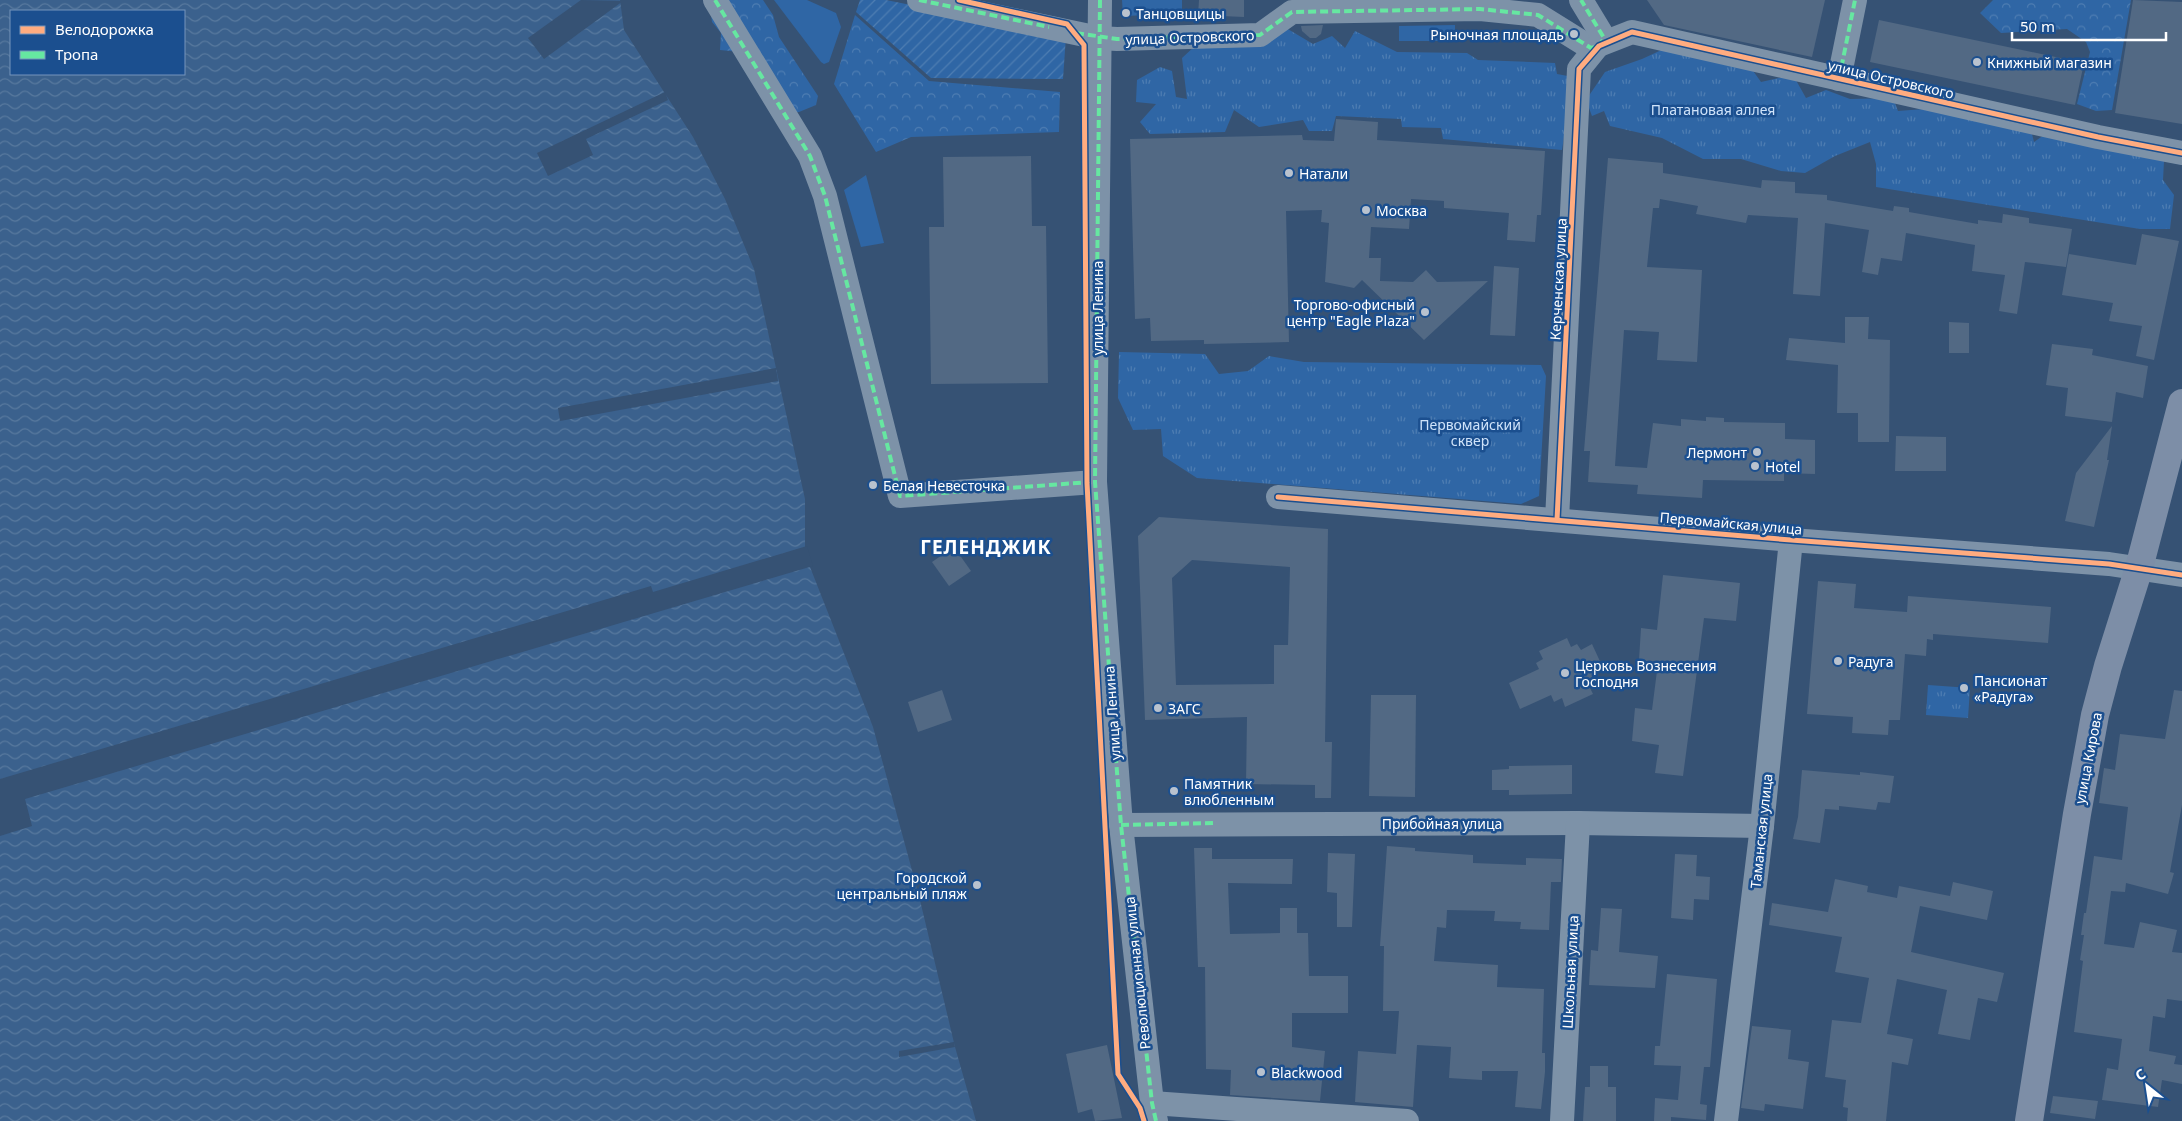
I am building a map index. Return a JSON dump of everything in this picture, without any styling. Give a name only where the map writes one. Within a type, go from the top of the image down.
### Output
[{"type":"main road","name":"улица Кирова","points":[[2029,1121],[2077,814],[2095,715],[2108,666],[2140,568],[2182,403]]},
{"type":"street","points":[[715,0],[810,156],[825,196],[900,496],[1095,482]]},
{"type":"street","name":"улица Островского","points":[[919,0],[1099,38],[1117,40],[1260,35],[1292,12],[1480,9],[1538,15],[1591,48],[1632,32],[2182,153]]},
{"type":"street","name":"улица Ленина","points":[[1100,0],[1095,482],[1121,826]]},
{"type":"street","points":[[1581,0],[1604,38],[1599,46]]},
{"type":"street","points":[[1839,79],[1854,0]]},
{"type":"street","name":"Керченская улица","points":[[1557,520],[1579,69],[1599,46]]},
{"type":"street","name":"Первомайская улица","points":[[1278,497],[1791,540],[2109,564],[2182,574]]},
{"type":"street","name":"Таманская улица","points":[[1726,1121],[1762,826],[1791,540]]},
{"type":"street","name":"Прибойная улица","points":[[1121,826],[1213,823],[1578,823],[1762,826]]},
{"type":"street","name":"Школьная улица","points":[[1562,1121],[1578,823]]},
{"type":"street","name":"Революционная улица","points":[[1121,826],[1154,1112]]},
{"type":"street","points":[[1154,1112],[1406,1121]]},
{"type":"green space","points":[[709,0],[763,0],[773,15],[779,37],[818,96],[816,105],[799,112],[782,113],[740,52],[720,50],[721,33],[712,22]]},
{"type":"green space","points":[[774,0],[807,0],[836,13],[841,27],[829,62],[824,64],[821,62]]},
{"type":"green space","points":[[860,0],[886,0],[1066,36],[1063,79],[931,78],[856,12]]},
{"type":"green space","points":[[1122,0],[1182,0],[1182,14],[1123,16]]},
{"type":"green space","points":[[1993,0],[2131,0],[2112,110],[2096,111],[2077,104],[2090,52],[2086,42],[2067,29],[2001,33],[1980,13]]},
{"type":"green space","points":[[855,15],[929,81],[1060,92],[1059,132],[911,137],[876,152],[834,84]]},
{"type":"green space","points":[[1281,25],[1313,44],[1332,36],[1345,48],[1355,31],[1397,52],[1467,53],[1478,60],[1555,63],[1557,74],[1573,77],[1569,135],[1564,137],[1562,150],[1443,139],[1441,128],[1402,127],[1401,119],[1336,116],[1332,131],[1309,131],[1303,120],[1259,127],[1234,110],[1225,132],[1150,134],[1140,122],[1156,104],[1136,102],[1137,80],[1160,67],[1172,71],[1176,97],[1187,99],[1182,58],[1195,46]]},
{"type":"green space","points":[[1455,25],[1455,41],[1399,41],[1399,26]]},
{"type":"green space","name":"Платановая аллея","points":[[1668,47],[1751,68],[1761,82],[1793,75],[1806,98],[1826,90],[1850,99],[1893,98],[1898,111],[1937,108],[2031,130],[2034,142],[2064,121],[2182,145],[2182,165],[2164,161],[2163,180],[2174,195],[2170,229],[2140,229],[1876,187],[1876,164],[1870,142],[1835,156],[1805,173],[1781,171],[1741,159],[1703,159],[1662,138],[1610,126],[1604,111],[1592,116],[1586,100],[1605,72],[1642,59]]},
{"type":"green space","points":[[866,175],[884,243],[861,247],[844,190]]},
{"type":"green space","name":"Первомайский сквер","points":[[1119,352],[1205,354],[1219,374],[1248,371],[1269,356],[1304,362],[1541,365],[1546,376],[1539,496],[1521,504],[1197,478],[1163,456],[1161,429],[1133,430],[1118,398]]},
{"type":"green space","points":[[1928,685],[1970,688],[1968,718],[1926,715]]},
{"type":"water","points":[[0,0],[620,0],[624,30],[693,137],[725,199],[754,269],[805,499],[805,547],[810,567],[873,727],[919,896],[955,1047],[976,1121],[0,1121]]},
{"type":"pier","points":[[581,0],[623,1],[544,59],[528,38]]},
{"type":"pier","points":[[665,92],[668,100],[586,139],[593,155],[548,176],[537,153]]},
{"type":"pier","points":[[776,368],[778,381],[560,421],[558,408]]},
{"type":"pier","points":[[807,546],[813,566],[25,799],[32,826],[0,836],[0,779],[651,586],[653,592]]},
{"type":"pier","points":[[954,1042],[955,1047],[899,1057],[899,1051]]},
{"type":"building","points":[[1199,0],[1244,0],[1244,17],[1198,15]]},
{"type":"building","points":[[1647,0],[1825,0],[1812,57],[1664,25]]},
{"type":"building","points":[[2133,0],[2182,2],[2182,124],[2115,113]]},
{"type":"building","name":"Книжный магазин","points":[[1879,20],[2084,63],[2075,105],[1870,62]]},
{"type":"building","points":[[1323,25],[1321,34],[1316,38],[1310,38],[1302,31],[1301,26]]},
{"type":"building","points":[[1336,119],[1378,122],[1377,140],[1545,151],[1541,215],[1537,215],[1535,242],[1507,240],[1509,213],[1444,208],[1444,201],[1411,199],[1409,229],[1371,227],[1369,258],[1381,258],[1380,281],[1413,282],[1426,270],[1437,282],[1488,281],[1424,340],[1362,280],[1354,288],[1325,282],[1329,223],[1321,222],[1322,210],[1286,211],[1289,342],[1204,344],[1204,340],[1151,341],[1150,318],[1135,319],[1130,139],[1302,135],[1303,140],[1334,141]]},
{"type":"building","points":[[1031,156],[1032,226],[1046,226],[1048,383],[931,384],[929,227],[944,227],[943,157]]},
{"type":"building","points":[[1608,158],[1663,163],[1663,173],[1761,188],[1762,180],[1795,182],[1795,193],[1827,195],[1827,200],[1893,211],[1894,206],[1909,208],[1909,212],[1978,224],[1978,220],[2002,223],[2003,214],[2029,218],[2029,223],[2072,229],[2066,267],[2025,262],[2017,314],[1999,311],[2005,275],[1972,271],[1975,245],[1906,233],[1902,261],[1881,258],[1878,275],[1862,272],[1869,230],[1825,223],[1820,296],[1793,294],[1798,218],[1748,215],[1746,223],[1696,214],[1698,206],[1660,199],[1659,208],[1653,208],[1647,267],[1702,270],[1697,362],[1657,360],[1659,332],[1624,330],[1615,466],[1647,468],[1653,423],[1681,426],[1681,419],[1706,421],[1706,417],[1724,418],[1724,422],[1785,423],[1785,439],[1815,440],[1815,474],[1784,473],[1784,481],[1703,480],[1702,498],[1637,494],[1638,485],[1588,482],[1590,451],[1584,451]]},
{"type":"building","points":[[2142,234],[2179,241],[2154,360],[2136,356],[2142,326],[2109,321],[2113,303],[2062,295],[2069,254],[2136,265]]},
{"type":"building","points":[[1494,266],[1519,268],[1515,336],[1490,335]]},
{"type":"building","points":[[1845,317],[1869,317],[1868,339],[1890,340],[1889,442],[1858,442],[1858,413],[1837,413],[1838,365],[1786,360],[1789,338],[1845,343]]},
{"type":"building","points":[[1949,322],[1969,323],[1969,353],[1949,353]]},
{"type":"building","points":[[2052,344],[2093,349],[2092,355],[2148,366],[2143,398],[2116,392],[2112,422],[2065,416],[2068,388],[2046,385]]},
{"type":"building","points":[[2112,426],[2107,460],[2109,460],[2094,527],[2065,521],[2076,473]]},
{"type":"building","points":[[1896,436],[1946,437],[1946,471],[1895,471]]},
{"type":"building","points":[[1159,517],[1328,529],[1325,742],[1332,742],[1331,798],[1315,798],[1315,785],[1246,784],[1247,717],[1145,720],[1138,536]],"holes":[[[1192,560],[1290,567],[1288,645],[1274,645],[1274,684],[1176,685],[1172,578]]]},
{"type":"building","points":[[954,547],[971,571],[949,586],[932,562]]},
{"type":"building","points":[[1663,575],[1740,583],[1736,621],[1704,618],[1683,776],[1655,773],[1659,745],[1632,741],[1635,708],[1652,710],[1658,663],[1639,660],[1641,628],[1657,630]]},
{"type":"building","points":[[1818,581],[1856,584],[1854,608],[1907,612],[1908,596],[2051,607],[2048,643],[1933,634],[1933,640],[1927,639],[1926,656],[1905,654],[1900,720],[1889,720],[1888,735],[1852,733],[1853,717],[1807,714]]},
{"type":"building","name":"Церковь Вознесения Господня","points":[[1567,638],[1571,647],[1577,644],[1581,650],[1592,644],[1604,670],[1592,675],[1595,682],[1589,686],[1593,694],[1565,707],[1562,698],[1554,702],[1551,695],[1520,709],[1509,683],[1539,669],[1536,663],[1543,659],[1539,651]]},
{"type":"building","points":[[942,690],[952,720],[918,732],[908,702]]},
{"type":"building","points":[[2174,690],[2182,691],[2182,805],[2170,872],[2174,873],[2168,894],[2126,883],[2125,892],[2111,891],[2104,944],[2134,948],[2140,922],[2177,930],[2172,952],[2182,953],[2182,1001],[2167,999],[2165,1018],[2153,1016],[2149,1051],[2176,1056],[2174,1064],[2182,1065],[2182,1084],[2162,1080],[2158,1107],[2102,1100],[2107,1068],[2118,1070],[2122,1039],[2074,1032],[2083,961],[2080,960],[2084,935],[2081,935],[2094,856],[2122,860],[2128,807],[2099,803],[2104,768],[2115,770],[2120,734],[2165,739]]},
{"type":"building","points":[[1371,695],[1416,695],[1415,797],[1369,796]]},
{"type":"building","points":[[1572,765],[1572,794],[1509,795],[1509,790],[1492,790],[1492,770],[1509,769],[1509,766]]},
{"type":"building","points":[[1802,770],[1860,775],[1860,772],[1894,776],[1890,803],[1878,802],[1876,810],[1839,806],[1839,810],[1825,809],[1820,843],[1793,839],[1798,817]]},
{"type":"building","points":[[1387,846],[1415,848],[1415,851],[1473,855],[1473,863],[1526,865],[1526,858],[1562,859],[1561,882],[1551,882],[1549,930],[1520,929],[1521,922],[1494,921],[1495,911],[1447,910],[1446,928],[1437,927],[1434,961],[1498,965],[1497,987],[1544,989],[1542,1053],[1545,1053],[1545,1072],[1541,1109],[1515,1107],[1518,1071],[1482,1071],[1482,1080],[1449,1078],[1451,1047],[1417,1045],[1413,1107],[1355,1102],[1358,1051],[1396,1054],[1399,1011],[1383,1011],[1384,946],[1380,946]]},
{"type":"building","points":[[1194,848],[1212,848],[1212,859],[1293,859],[1292,884],[1228,883],[1230,934],[1280,933],[1280,908],[1297,908],[1297,933],[1308,933],[1309,976],[1348,976],[1348,1013],[1292,1013],[1292,1047],[1325,1051],[1320,1101],[1230,1095],[1231,1070],[1206,1069],[1205,967],[1198,967]]},
{"type":"building","points":[[1328,853],[1355,854],[1352,927],[1337,927],[1337,893],[1327,892]]},
{"type":"building","points":[[1675,854],[1697,855],[1696,876],[1710,877],[1709,900],[1694,899],[1693,920],[1671,918]]},
{"type":"building","points":[[1835,879],[1868,886],[1867,892],[1897,898],[1899,886],[1950,896],[1953,882],[1993,891],[1987,920],[1920,906],[1911,952],[2004,973],[1997,1002],[1978,998],[1970,1040],[1938,1034],[1947,990],[1897,979],[1887,1034],[1913,1039],[1908,1065],[1892,1062],[1886,1121],[1847,1121],[1848,1108],[1843,1107],[1846,1080],[1825,1077],[1832,1020],[1861,1023],[1869,978],[1835,972],[1842,937],[1769,925],[1772,903],[1828,912]]},
{"type":"building","points":[[1601,908],[1622,909],[1619,952],[1658,956],[1655,988],[1589,985],[1591,950],[1598,951]]},
{"type":"building","points":[[1667,974],[1717,979],[1710,1067],[1704,1067],[1700,1104],[1707,1105],[1706,1120],[1671,1117],[1671,1121],[1654,1121],[1655,1098],[1678,1100],[1681,1066],[1654,1065],[1655,1046],[1660,1046]]},
{"type":"building","points":[[1752,1026],[1791,1030],[1788,1059],[1809,1062],[1803,1109],[1765,1104],[1764,1111],[1741,1108]]},
{"type":"building","points":[[1107,1045],[1122,1118],[1095,1121],[1092,1109],[1078,1113],[1066,1054]]},
{"type":"building","points":[[1590,1066],[1608,1066],[1608,1087],[1616,1087],[1616,1121],[1583,1121],[1585,1087],[1590,1087]]},
{"type":"building","points":[[2053,1096],[2098,1101],[2095,1119],[2050,1113]]},
{"type":"marked path","points":[[715,0],[810,156],[825,196],[900,496],[1091,482]]},
{"type":"marked path","points":[[919,0],[1049,27]]},
{"type":"marked path","points":[[1100,0],[1095,482],[1121,825],[1152,1103],[1156,1121]]},
{"type":"marked path","points":[[1076,33],[1117,39],[1260,35],[1292,12],[1480,9],[1538,15],[1591,48],[1599,46],[1604,38],[1581,0]]},
{"type":"marked path","points":[[1839,79],[1855,0]]},
{"type":"marked path","points":[[1121,825],[1213,823]]},
{"type":"cycle path","points":[[959,0],[1067,24],[1084,45],[1087,483],[1118,1074],[1140,1108],[1144,1121]]},
{"type":"cycle path","points":[[1557,520],[1579,69],[1599,46],[1632,32],[2098,137],[2182,153]]},
{"type":"cycle path","points":[[1278,497],[1791,540],[2109,564],[2182,575]]},
{"type":"place","name":"Танцовщицы","points":[[1126,13]]},
{"type":"place","name":"Рыночная площадь","points":[[1574,34]]},
{"type":"place","name":"Книжный магазин","points":[[1977,62]]},
{"type":"place","name":"Натали","points":[[1289,173]]},
{"type":"place","name":"Москва","points":[[1366,210]]},
{"type":"place","name":"Торгово-офисный центр \"Eagle Plaza\"","points":[[1425,312]]},
{"type":"place","name":"Лермонт","points":[[1757,452]]},
{"type":"place","name":"Hotel","points":[[1755,466]]},
{"type":"place","name":"Белая Невесточка","points":[[873,485]]},
{"type":"place","name":"Радуга","points":[[1838,661]]},
{"type":"place","name":"Церковь Вознесения Господня","points":[[1565,673]]},
{"type":"place","name":"Пансионат «Радуга»","points":[[1964,688]]},
{"type":"place","name":"ЗАГС","points":[[1158,708]]},
{"type":"place","name":"Памятник влюбленным","points":[[1174,791]]},
{"type":"place","name":"Городской центральный пляж","points":[[977,885]]},
{"type":"place","name":"Blackwood","points":[[1261,1072]]},
{"type":"district","name":"ГЕЛЕНДЖИК","points":[[986,547]]}]
